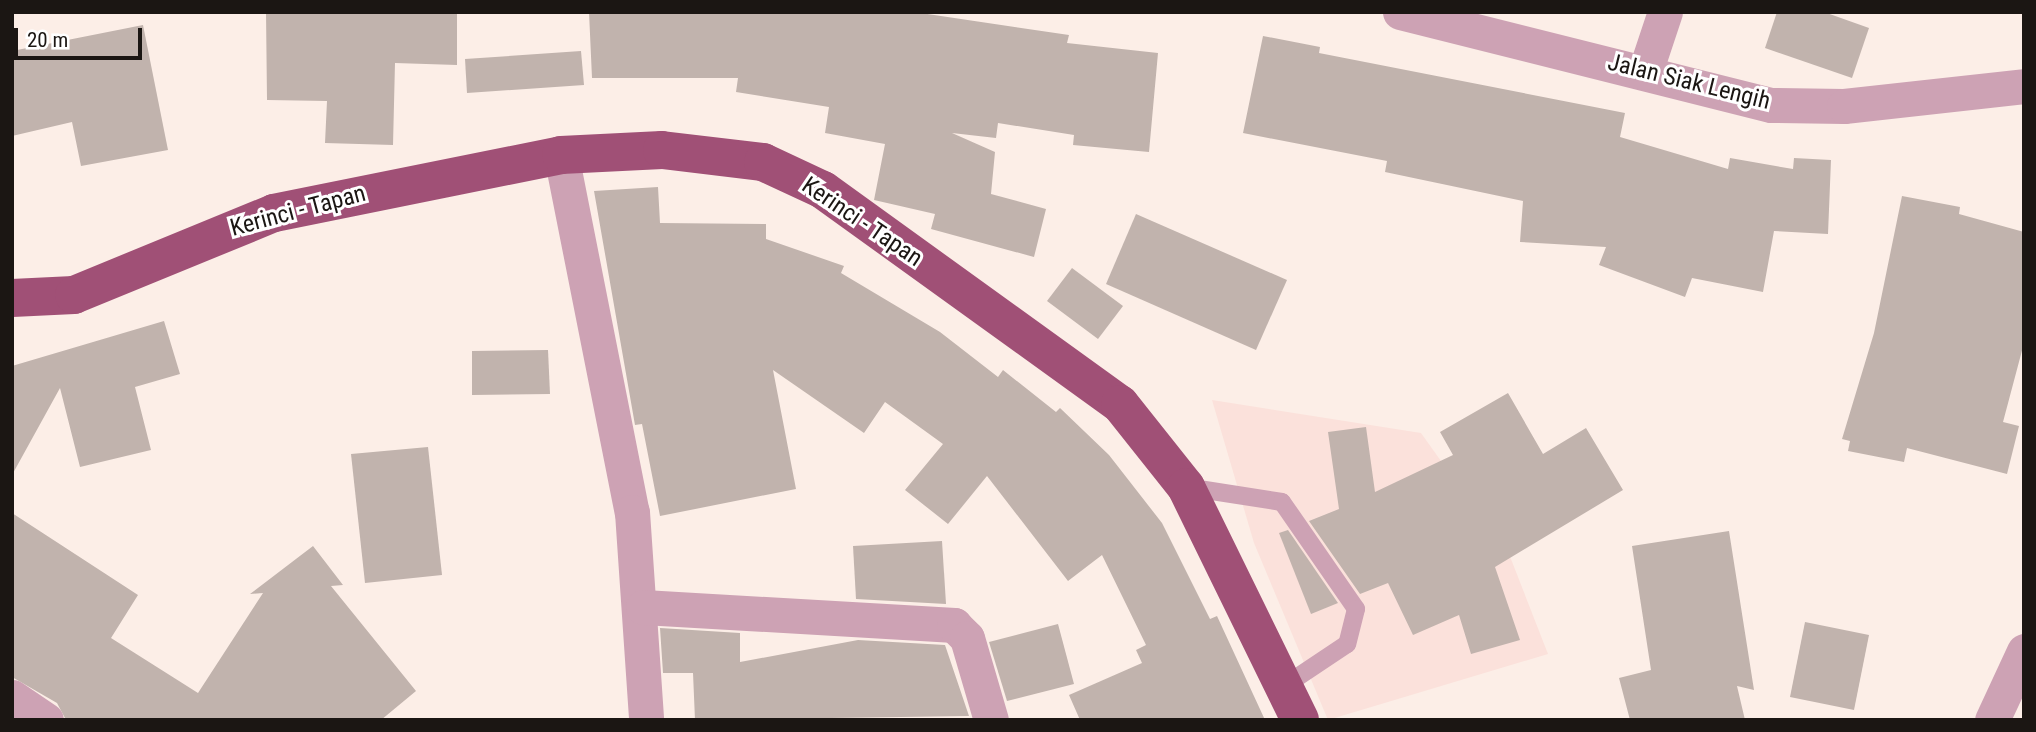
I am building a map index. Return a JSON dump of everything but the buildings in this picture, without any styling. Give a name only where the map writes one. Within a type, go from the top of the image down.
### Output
[{"type":"highway","name":"Kerinci - Tapan","points":[[12,299],[74,295],[274,213],[561,155],[718,153],[763,162],[823,190],[1120,404],[1186,487],[1300,720]]},
{"type":"street","name":"Jalan Siak Lengih","points":[[1400,12],[1771,104],[1844,106],[2024,86]]},
{"type":"street","points":[[1645,72],[1665,12]]},
{"type":"street","points":[[561,155],[632,512],[643,607],[646,720]]},
{"type":"street","points":[[643,607],[954,625],[967,638],[991,720]]},
{"type":"street","points":[[1992,720],[2024,651]]},
{"type":"street","points":[[12,697],[46,720]]},
{"type":"lane","points":[[1186,487],[1282,502],[1356,609],[1347,644],[1284,686]]},
{"type":"shaded area","points":[[1212,400],[1421,433],[1511,559],[1548,654],[1328,720],[1254,543]]}]
